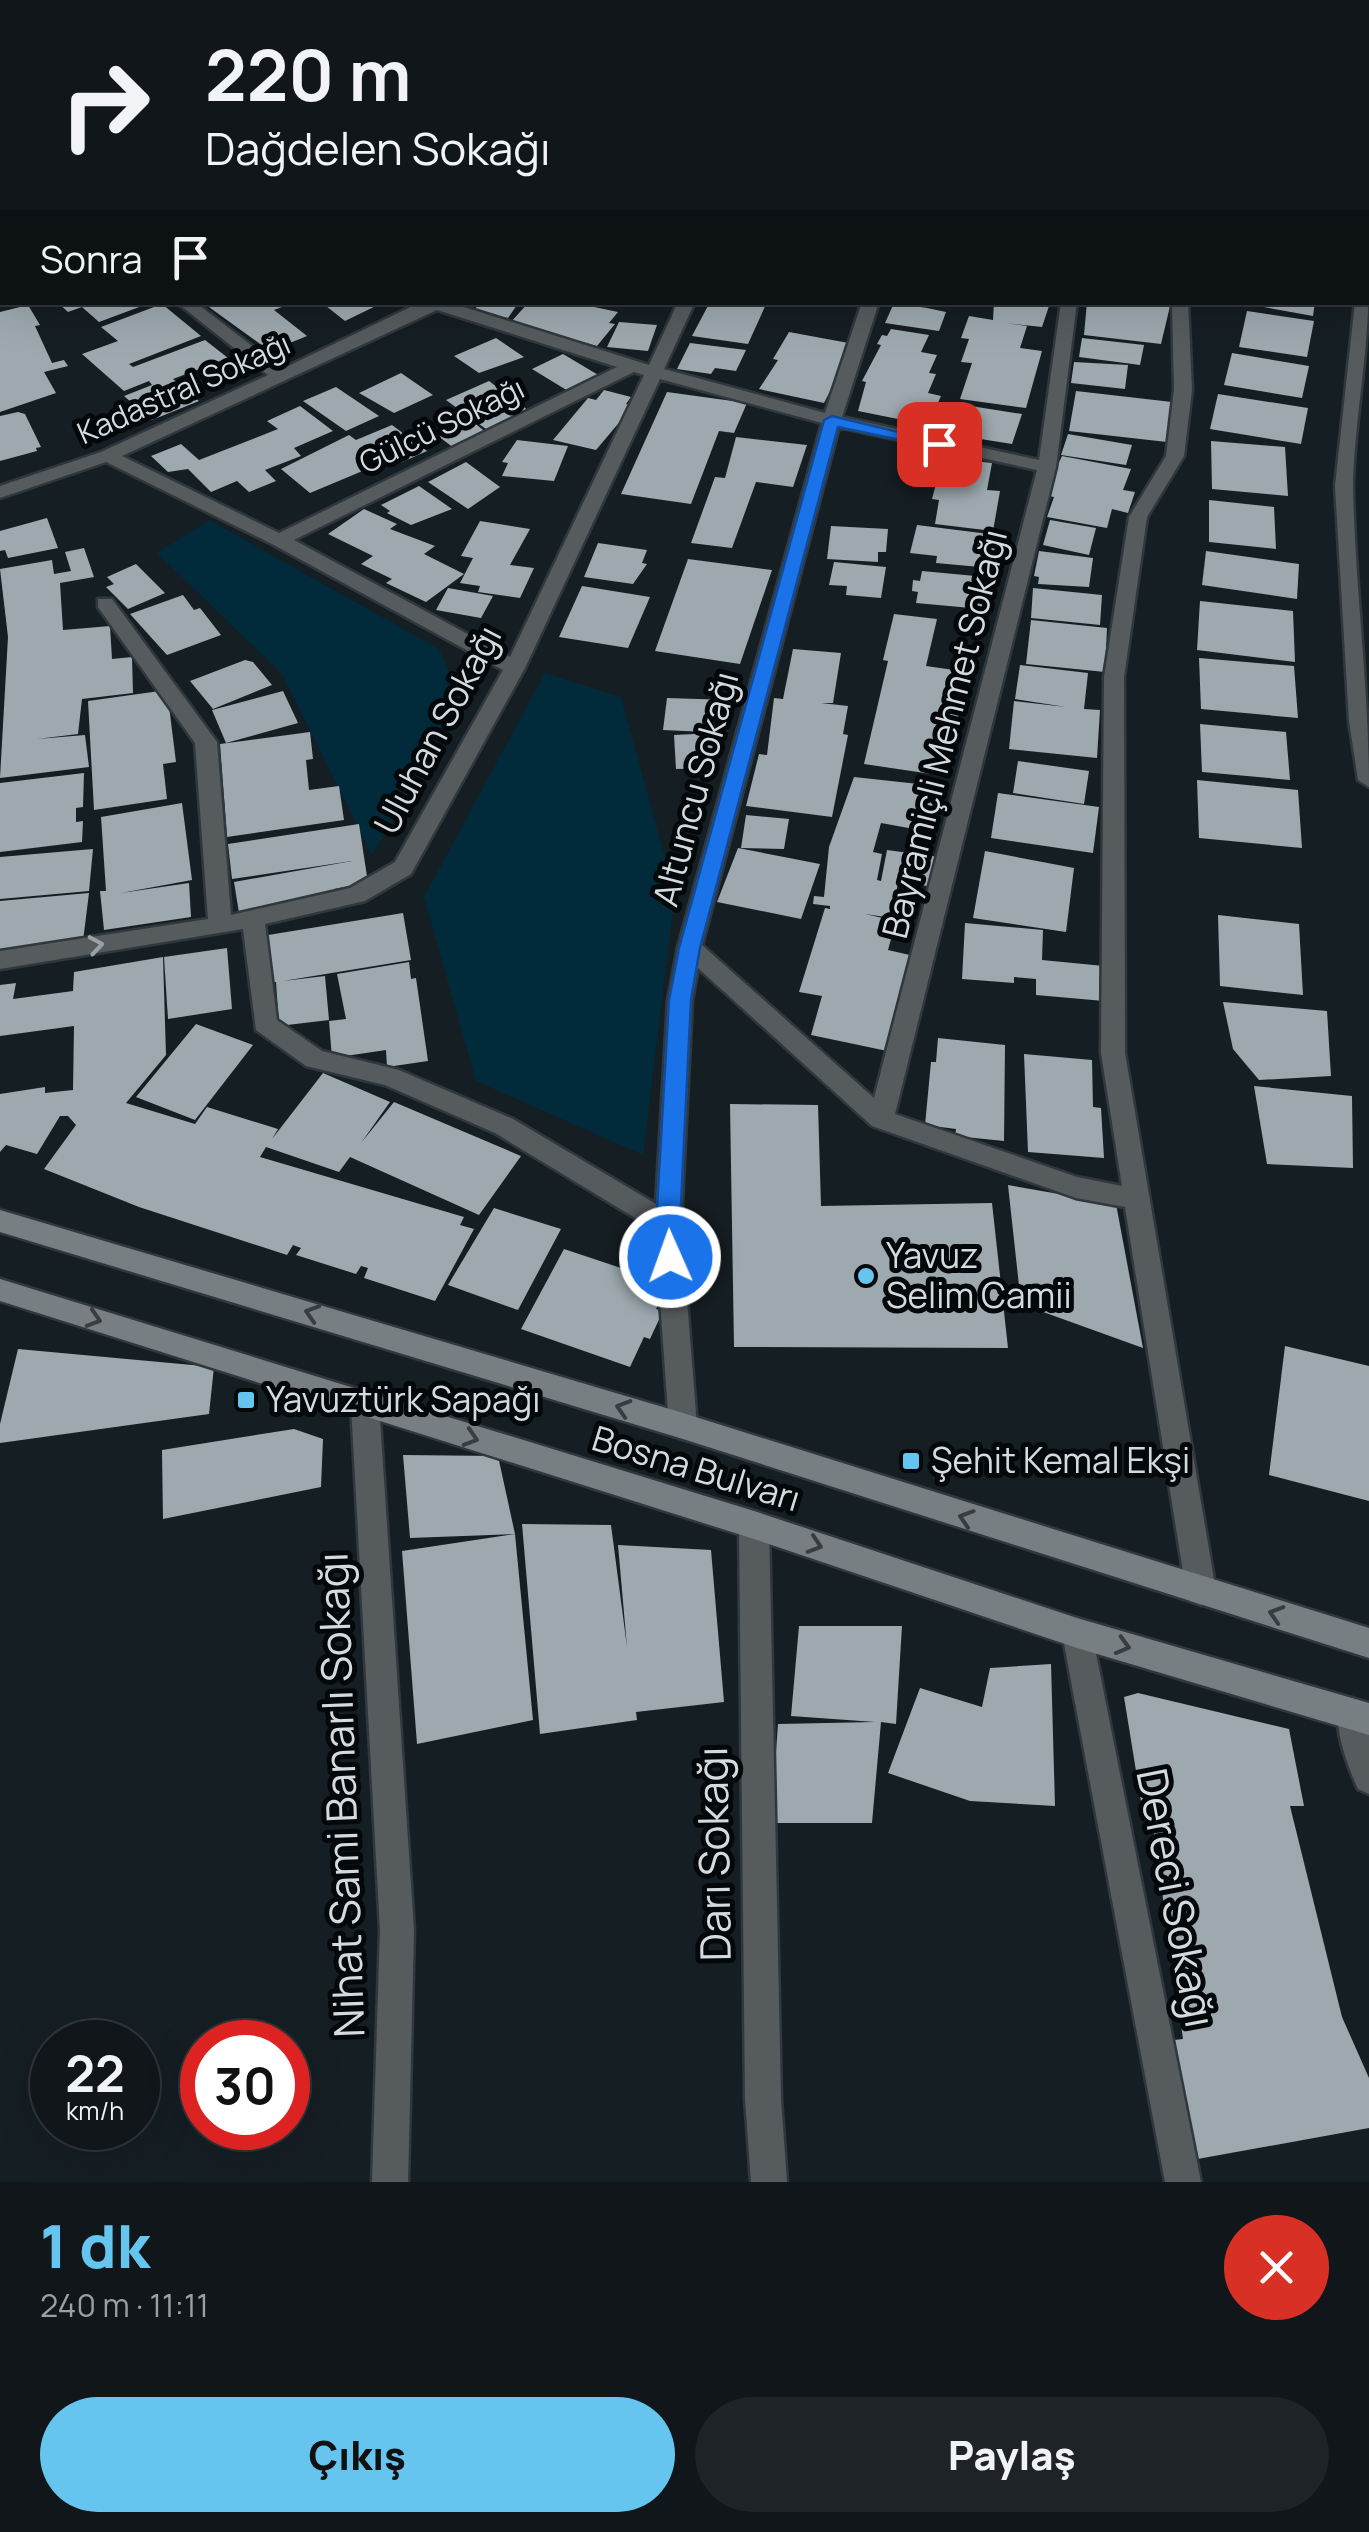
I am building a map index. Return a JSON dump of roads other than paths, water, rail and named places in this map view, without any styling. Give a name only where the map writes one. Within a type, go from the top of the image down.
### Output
[{"type":"main road","name":"Bosna Bulvarı","points":[[0,1221],[683,1426],[1369,1644]]},
{"type":"main road","name":"Bosna Bulvarı","points":[[0,1291],[754,1525],[1077,1632],[1360,1716]]},
{"type":"street","points":[[188,305],[282,377]]},
{"type":"street","name":"Kadastral Sokağı","points":[[0,492],[107,456],[433,305]]},
{"type":"street","points":[[438,305],[642,369],[832,420],[1047,467]]},
{"type":"street","name":"Uluhan Sokağı","points":[[0,960],[253,919],[356,895],[403,868],[514,668],[642,369],[685,305]]},
{"type":"street","name":"Altuncu Sokağı","points":[[683,1426],[668,1224],[680,1000],[690,948],[832,420],[870,305]]},
{"type":"street","name":"Bayramiçli Mehmet Sokağı","points":[[881,1119],[1047,467],[1069,305]]},
{"type":"street","points":[[1180,305],[1183,390],[1175,456],[1138,517],[1114,677],[1113,1053],[1201,1591]]},
{"type":"street","points":[[1365,305],[1344,486],[1360,720],[1369,780]]},
{"type":"street","name":"Gülcü Sokağı","points":[[279,540],[642,369]]},
{"type":"street","points":[[107,456],[279,540],[514,668]]},
{"type":"street","points":[[105,602],[206,742],[220,926]]},
{"type":"street","points":[[253,919],[265,1024],[314,1059],[390,1077],[504,1126],[668,1224]]},
{"type":"street","points":[[690,948],[881,1119],[1076,1187],[1136,1199]]},
{"type":"street","name":"Nihat Sami Banarlı Sokağı","points":[[365,1406],[397,1930],[390,2182]]},
{"type":"street","name":"Darı Sokağı","points":[[754,1525],[763,2080],[769,2182]]},
{"type":"street","name":"Dereci Sokağı","points":[[1077,1632],[1183,2182]]},
{"type":"street","points":[[1360,1716],[1369,1778]]},
{"type":"place","name":"Yavuz Selim Camii","points":[[866,1276]]},
{"type":"place","name":"Yavuztürk Sapağı","points":[[246,1400]]},
{"type":"place","name":"Şehit Kemal Ekşi","points":[[911,1461]]}]
